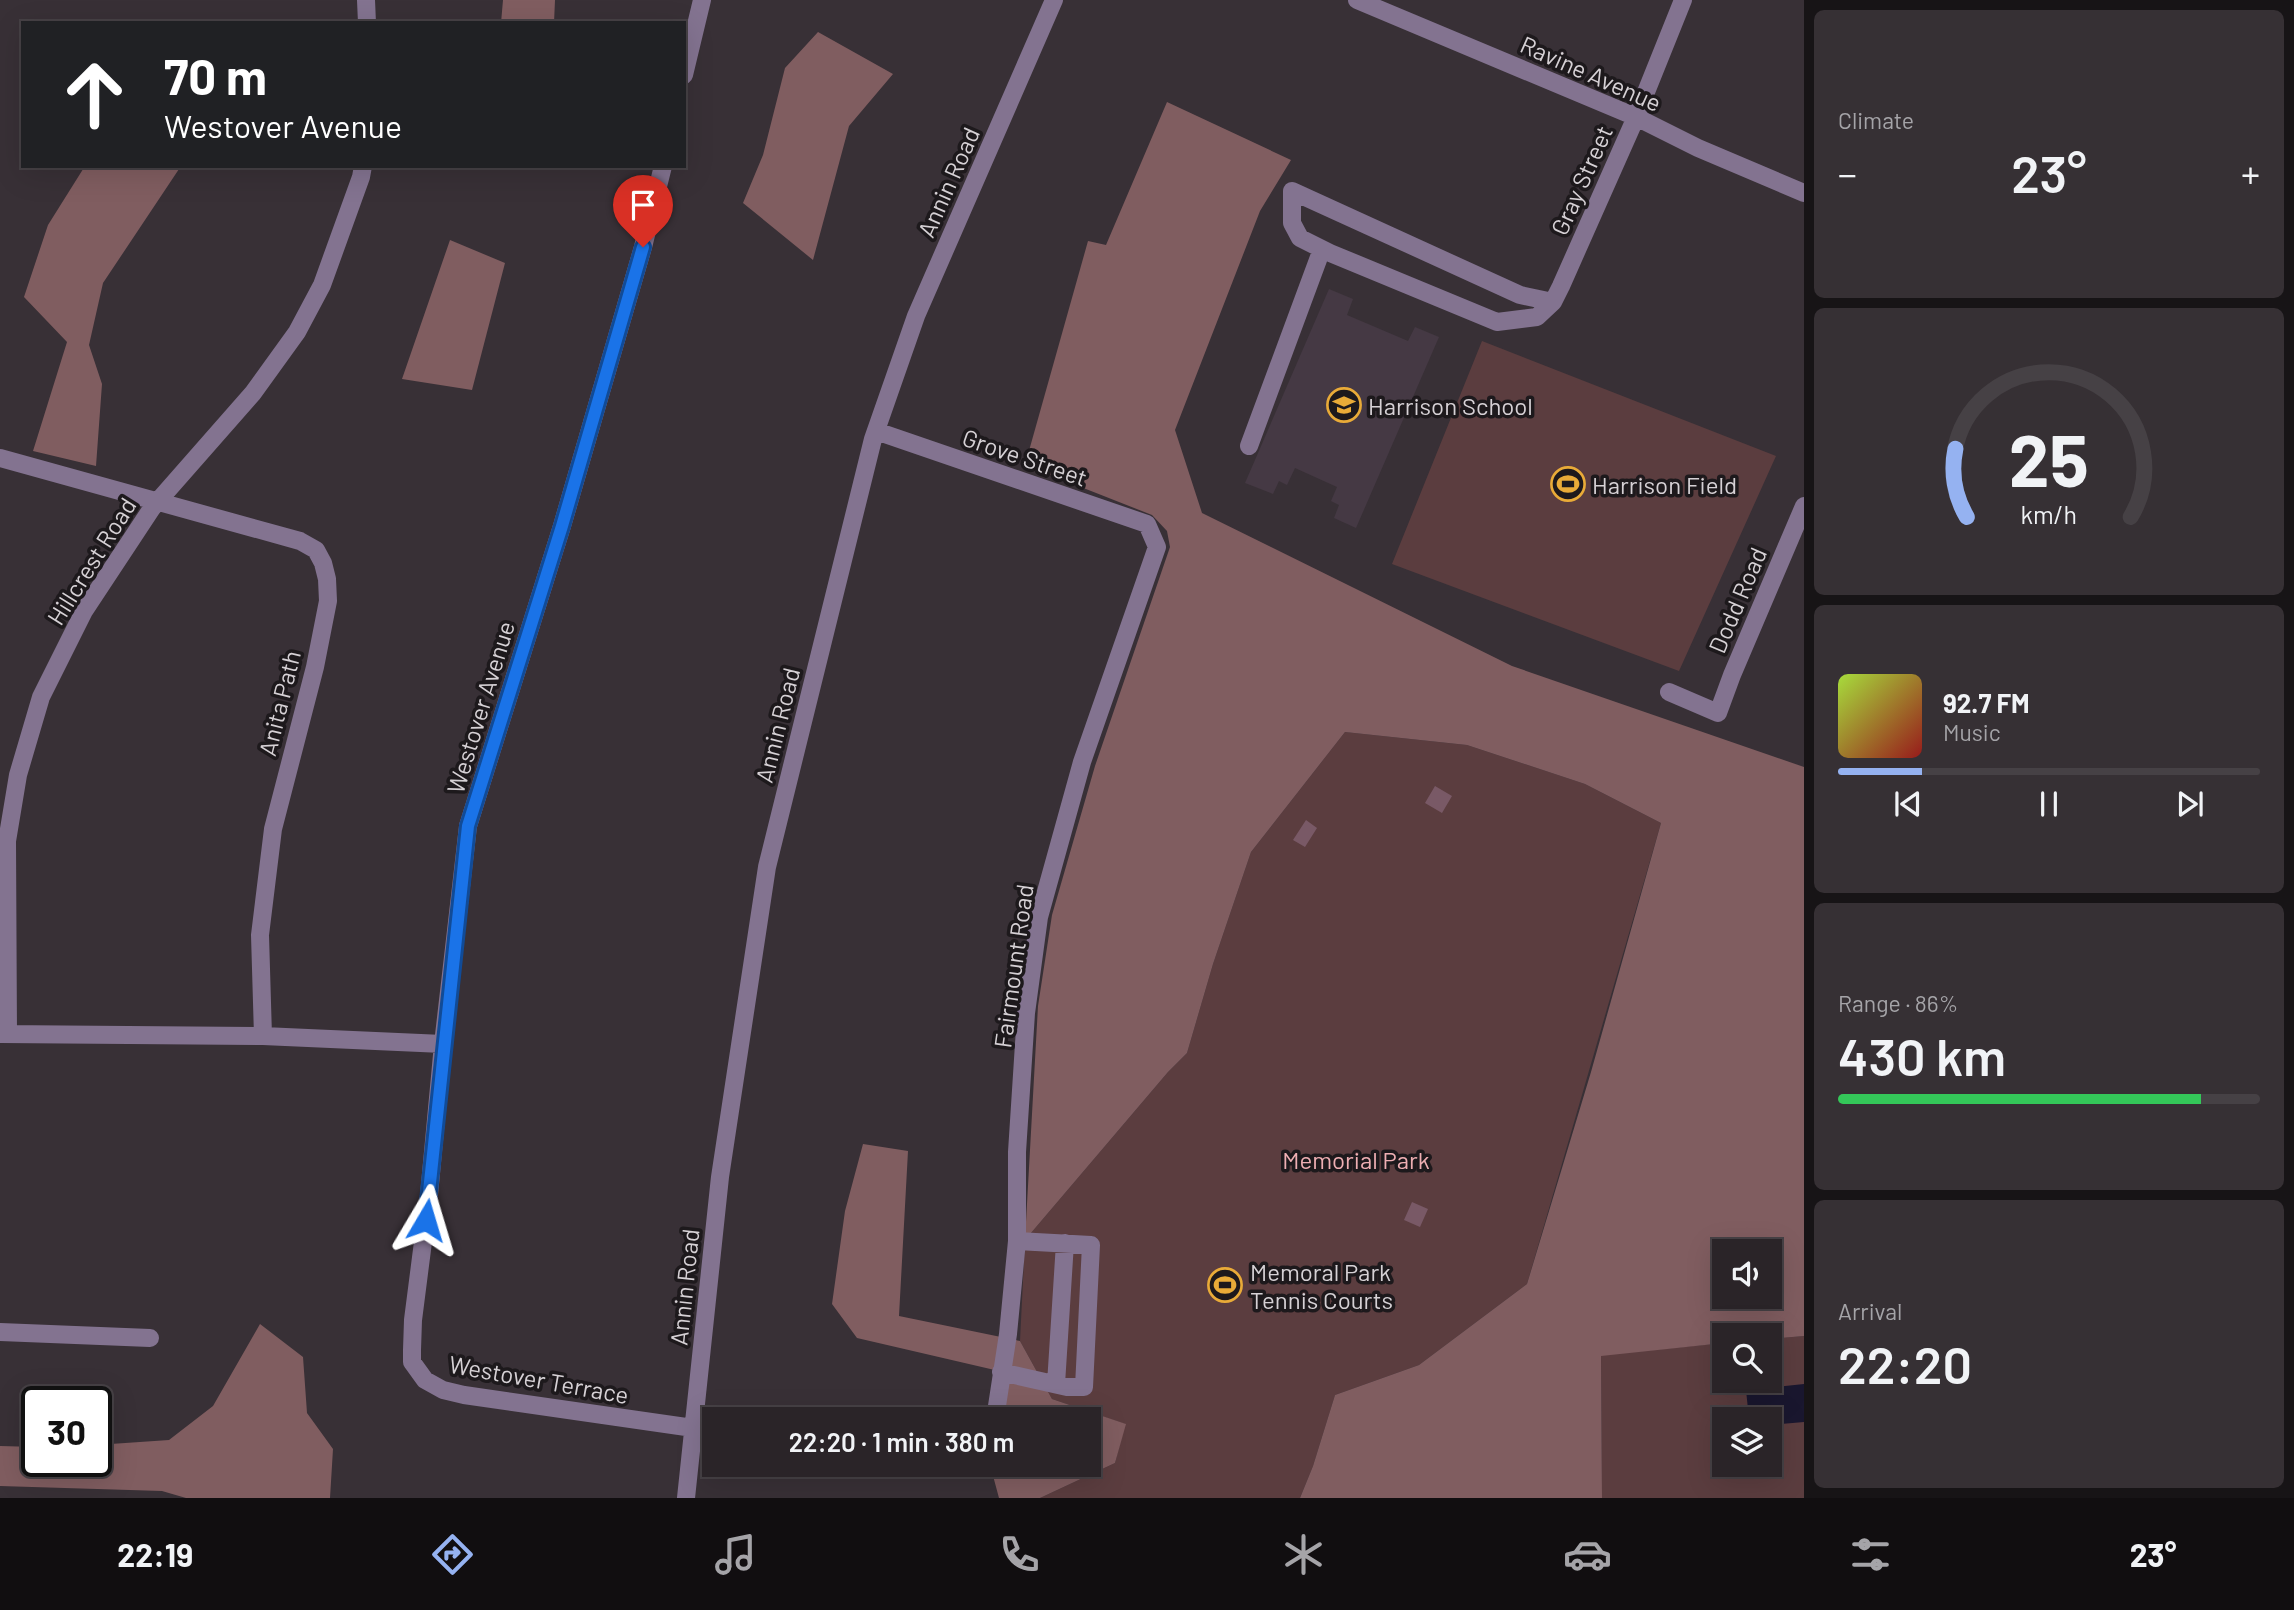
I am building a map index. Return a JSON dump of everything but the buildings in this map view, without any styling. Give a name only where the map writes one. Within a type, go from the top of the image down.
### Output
[{"type":"street","points":[[366,0],[366,21]]},
{"type":"street","points":[[686,67],[702,0]]},
{"type":"street","name":"Annin Road","points":[[686,1498],[720,1177],[767,867],[876,431],[916,316],[1054,0]]},
{"type":"street","name":"Ravine Avenue","points":[[1357,0],[1636,117],[1698,148],[1804,193]]},
{"type":"street","name":"Gray Street","points":[[1553,302],[1636,117],[1683,0]]},
{"type":"street","name":"Hillcrest Road","points":[[4,1034],[7,841],[18,775],[41,696],[84,611],[158,501],[254,393],[297,332],[322,285],[362,168]]},
{"type":"street","name":"Westover Avenue","points":[[443,1044],[468,826],[566,513],[643,247],[663,168]]},
{"type":"street","points":[[1292,191],[1520,295],[1553,302],[1537,317],[1497,322],[1322,249],[1300,238],[1292,223],[1292,191]]},
{"type":"street","points":[[1249,446],[1322,249]]},
{"type":"street","name":"Grove Street","points":[[876,431],[1147,524],[1153,536]]},
{"type":"street","name":"Anita Path","points":[[0,458],[300,541],[317,550],[327,579],[328,601],[315,667],[273,829],[260,934],[263,1035]]},
{"type":"street","name":"Dodd Road","points":[[1669,692],[1718,713],[1804,506]]},
{"type":"street","name":"Fairmount Road","points":[[996,1407],[1008,1334],[1017,1241],[1017,1152],[1026,1013],[1039,917],[1082,762],[1157,547],[1153,536]]},
{"type":"street","points":[[4,1034],[263,1035],[443,1044]]},
{"type":"street","name":"Westover Terrace","points":[[443,1044],[429,1195],[413,1320],[412,1362],[425,1380],[443,1390],[464,1395],[694,1429]]},
{"type":"street","points":[[1001,1371],[1067,1387],[1084,1387],[1091,1245],[1017,1241]]},
{"type":"street","points":[[1056,1384],[1065,1243]]},
{"type":"street","points":[[0,1332],[150,1338]]},
{"type":"street","points":[[694,1429],[702,1430]]},
{"type":"shaded area","points":[[503,0],[555,0],[554,21],[501,21]]},
{"type":"shaded area","points":[[818,32],[893,74],[849,126],[813,260],[743,203],[763,155],[785,68]]},
{"type":"shaded area","points":[[1167,102],[1291,160],[1260,211],[1175,430],[1202,513],[1512,666],[1804,767],[1804,1336],[1782,1338],[1782,1323],[1712,1323],[1712,1344],[1601,1356],[1602,1498],[1300,1498],[1335,1395],[1419,1365],[1527,1284],[1591,1072],[1661,823],[1585,784],[1467,745],[1345,732],[1251,852],[1213,964],[1187,1053],[1025,1240],[1038,1006],[1052,915],[1095,766],[1170,547],[1167,531],[1152,515],[1025,465],[1088,241],[1106,245]]},
{"type":"shaded area","points":[[84,168],[179,169],[103,283],[89,345],[102,384],[96,466],[33,451],[67,342],[24,297],[48,225]]},
{"type":"shaded area","points":[[450,240],[505,263],[472,390],[402,379]]},
{"type":"shaded area","name":"Harrison School","points":[[1329,289],[1353,299],[1347,315],[1408,341],[1415,327],[1439,337],[1356,528],[1334,518],[1339,505],[1331,501],[1337,487],[1295,468],[1287,485],[1279,481],[1273,494],[1245,483]]},
{"type":"shaded area","points":[[863,1144],[908,1151],[899,1316],[1020,1341],[1052,1399],[1076,1407],[1004,1407],[999,1371],[857,1338],[832,1304],[845,1211]]},
{"type":"shaded area","points":[[260,1324],[303,1357],[307,1413],[333,1449],[330,1498],[186,1498],[162,1491],[0,1486],[0,1446],[21,1447],[21,1477],[112,1477],[112,1444],[169,1440],[213,1406]]},
{"type":"shaded area","points":[[1804,1384],[1804,1422],[1782,1424],[1782,1407],[1748,1407],[1746,1393],[1782,1393],[1782,1386]]},
{"type":"shaded area","points":[[1101,1416],[1126,1424],[1115,1463],[1101,1470]]},
{"type":"shaded area","points":[[993,1477],[1085,1477],[1040,1498],[999,1498]]},
{"type":"green space","name":"Harrison Field","points":[[1482,341],[1776,456],[1679,671],[1392,564]]},
{"type":"green space","name":"Memorial Park","points":[[1345,732],[1467,745],[1585,784],[1661,823],[1527,1284],[1419,1365],[1335,1395],[1300,1498],[1040,1498],[1085,1477],[1101,1477],[1101,1470],[1115,1463],[1125,1424],[1101,1416],[1101,1407],[1075,1407],[1052,1399],[1020,1341],[1025,1240],[1187,1053],[1213,964],[1251,852]]},
{"type":"green space","points":[[1804,1336],[1804,1498],[1602,1498],[1601,1355],[1712,1344],[1712,1393],[1782,1393],[1782,1338]]},
{"type":"place","name":"Harrison School","points":[[1344,405]]},
{"type":"place","name":"Harrison Field","points":[[1568,484]]},
{"type":"place","name":"Memoral Park Tennis Courts","points":[[1225,1285]]},
{"type":"route","points":[[426,1220],[468,826],[562,526],[643,247]]}]
